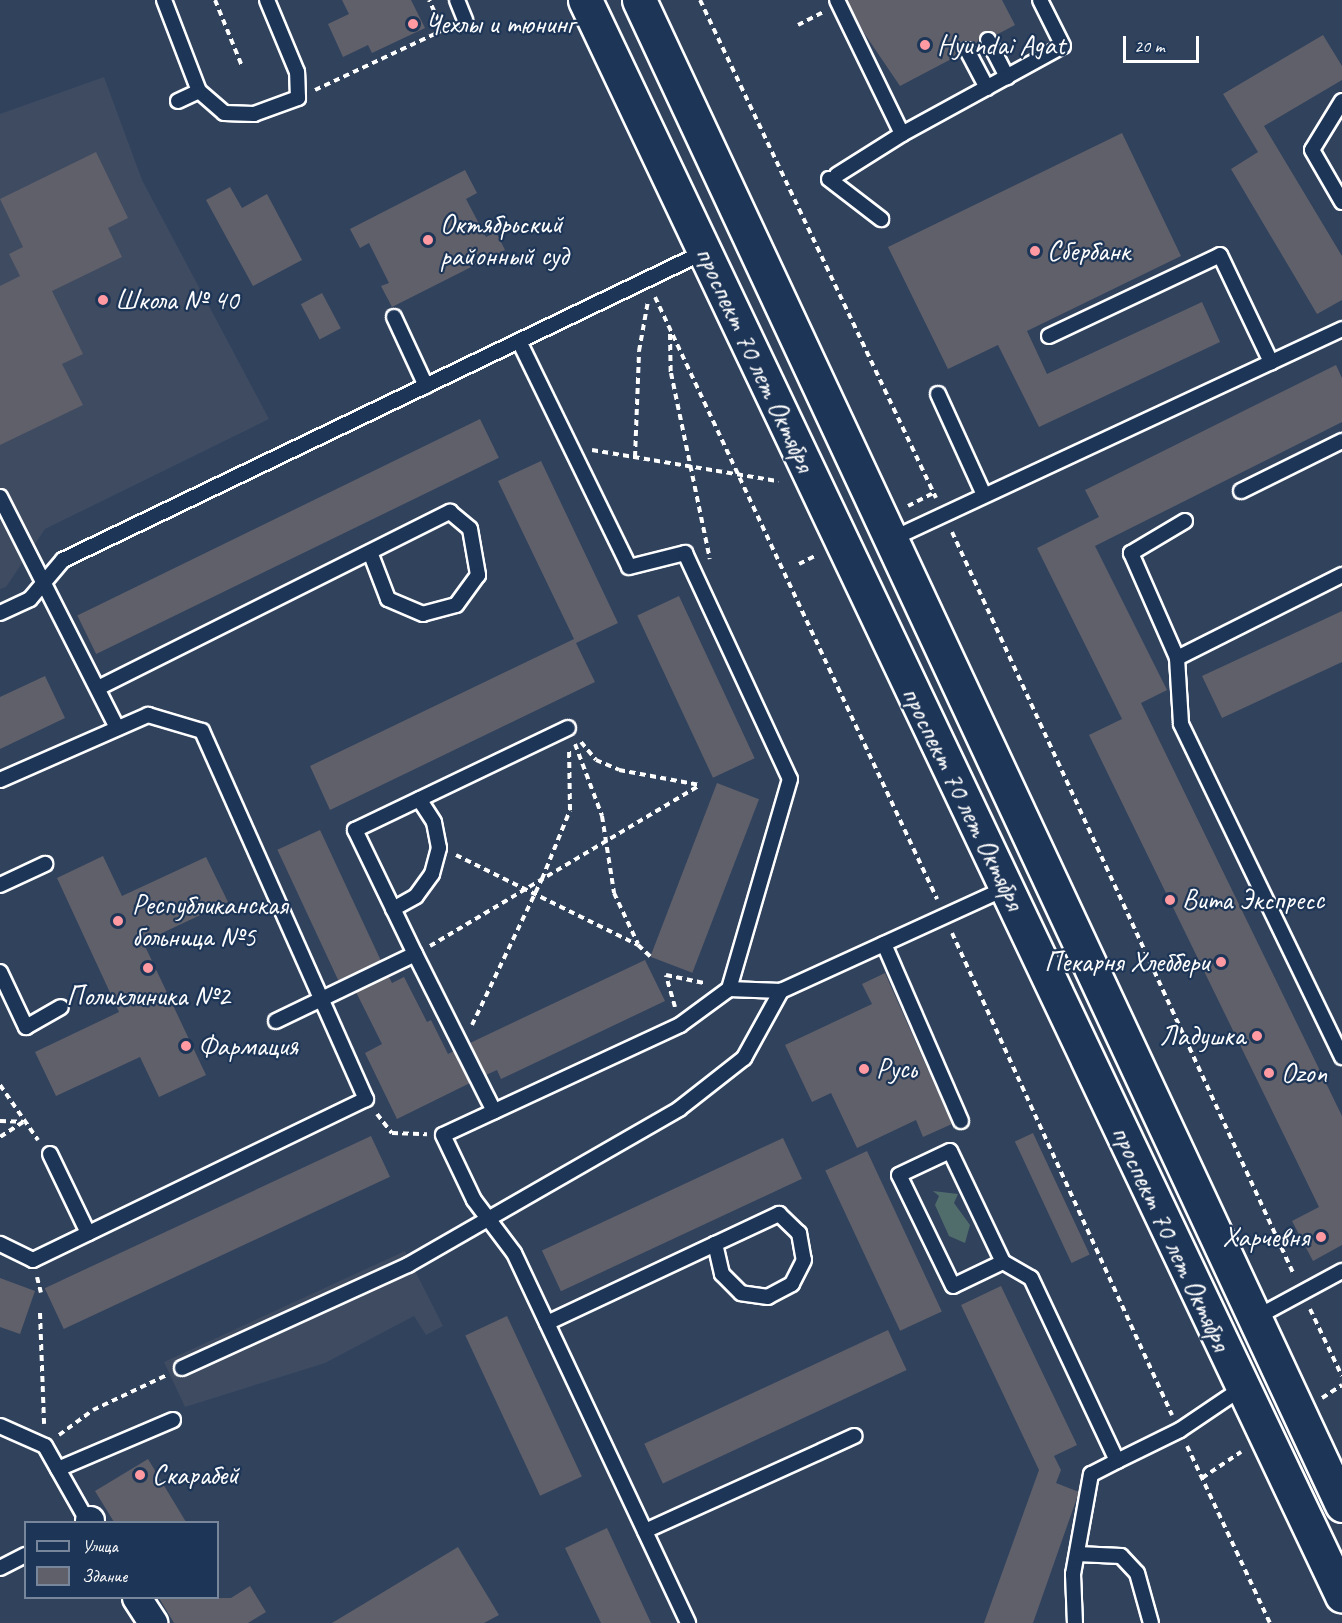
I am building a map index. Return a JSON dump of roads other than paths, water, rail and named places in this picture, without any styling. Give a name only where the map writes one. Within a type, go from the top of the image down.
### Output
[{"type":"main road","name":"проспект 70 лет Октября","points":[[585,0],[706,251],[848,561],[1342,1596]]},
{"type":"main road","name":"проспект 70 лет Октября","points":[[639,0],[744,219],[1342,1505]]},
{"type":"main road","points":[[706,251],[744,219]]},
{"type":"main road","points":[[848,561],[892,539]]},
{"type":"main road","points":[[1006,888],[1045,869]]},
{"type":"main road","points":[[1217,1336],[1255,1318]]},
{"type":"main road","points":[[1242,1388],[1279,1369]]},
{"type":"street","points":[[138,1599],[153,1623]]},
{"type":"lane","points":[[164,0],[199,91],[224,113],[254,114],[298,98],[297,72],[267,0]]},
{"type":"lane","points":[[457,0],[465,20]]},
{"type":"lane","points":[[837,0],[902,134]]},
{"type":"lane","points":[[881,219],[833,177],[902,134],[1063,46],[1040,0]]},
{"type":"lane","points":[[988,40],[1007,77]]},
{"type":"lane","points":[[968,50],[987,88]]},
{"type":"lane","points":[[178,101],[199,91]]},
{"type":"lane","points":[[1342,100],[1312,150],[1342,202]]},
{"type":"lane","points":[[0,613],[30,599],[63,560],[706,251]]},
{"type":"lane","points":[[1049,336],[1220,255],[1271,362]]},
{"type":"lane","points":[[394,317],[426,386]]},
{"type":"lane","points":[[892,539],[1342,328]]},
{"type":"lane","points":[[519,341],[629,567],[685,553],[790,779],[729,989],[680,1025],[443,1135],[474,1200],[514,1253],[688,1623]]},
{"type":"lane","points":[[939,394],[984,495]]},
{"type":"lane","points":[[1241,491],[1342,441]]},
{"type":"lane","points":[[0,496],[117,728]]},
{"type":"lane","points":[[98,688],[370,552],[450,512],[470,529],[478,575],[456,605],[423,614],[388,599],[370,552]]},
{"type":"lane","points":[[1185,521],[1131,553],[1177,658],[1181,724],[1342,1057]]},
{"type":"lane","points":[[1177,658],[1342,575]]},
{"type":"lane","points":[[0,780],[147,715],[202,731],[366,1100],[33,1260],[0,1244]]},
{"type":"lane","points":[[494,1111],[355,830],[568,728]]},
{"type":"lane","points":[[393,909],[416,896],[432,874],[439,848],[434,822],[419,799]]},
{"type":"lane","points":[[0,885],[45,864]]},
{"type":"lane","points":[[729,989],[781,991],[1006,888]]},
{"type":"lane","points":[[884,944],[961,1121]]},
{"type":"lane","points":[[276,1022],[415,954]]},
{"type":"lane","points":[[0,972],[26,1027],[61,1007]]},
{"type":"lane","points":[[182,1368],[408,1265],[679,1109],[744,1058],[781,991]]},
{"type":"lane","points":[[1003,1262],[952,1286],[899,1175],[950,1151],[1003,1262],[1031,1278],[1118,1461]]},
{"type":"lane","points":[[50,1154],[88,1233]]},
{"type":"lane","points":[[547,1323],[715,1244],[779,1214],[799,1233],[804,1260],[792,1284],[768,1296],[741,1293],[722,1274],[715,1244]]},
{"type":"lane","points":[[1255,1318],[1342,1271]]},
{"type":"lane","points":[[1075,1623],[1073,1574],[1091,1474],[1180,1430],[1242,1388]]},
{"type":"lane","points":[[58,1469],[173,1420]]},
{"type":"lane","points":[[0,1426],[45,1446],[88,1521]]},
{"type":"lane","points":[[645,1531],[854,1436]]},
{"type":"lane","points":[[1077,1554],[1121,1556],[1137,1573],[1151,1623]]},
{"type":"lane","points":[[0,1568],[24,1556]]},
{"type":"place","name":"Чехлы и тюнинг","points":[[413,24]]},
{"type":"place","name":"Hyundai Agat","points":[[925,45]]},
{"type":"place","name":"Октябрьский районный суд","points":[[428,240]]},
{"type":"place","name":"Сбербанк","points":[[1035,251]]},
{"type":"place","name":"Школа № 40","points":[[103,300]]},
{"type":"place","name":"Вита Экспресс","points":[[1170,900]]},
{"type":"place","name":"Республиканская больница №5","points":[[118,921]]},
{"type":"place","name":"Пекарня Хлеббери","points":[[1221,962]]},
{"type":"place","name":"Поликлиника №2","points":[[148,968]]},
{"type":"place","name":"Ладушка","points":[[1257,1036]]},
{"type":"place","name":"Фармация","points":[[186,1046]]},
{"type":"place","name":"Русь","points":[[864,1069]]},
{"type":"place","name":"Ozon","points":[[1269,1073]]},
{"type":"place","name":"Харчевня","points":[[1321,1237]]},
{"type":"place","name":"Скарабей","points":[[140,1475]]}]
